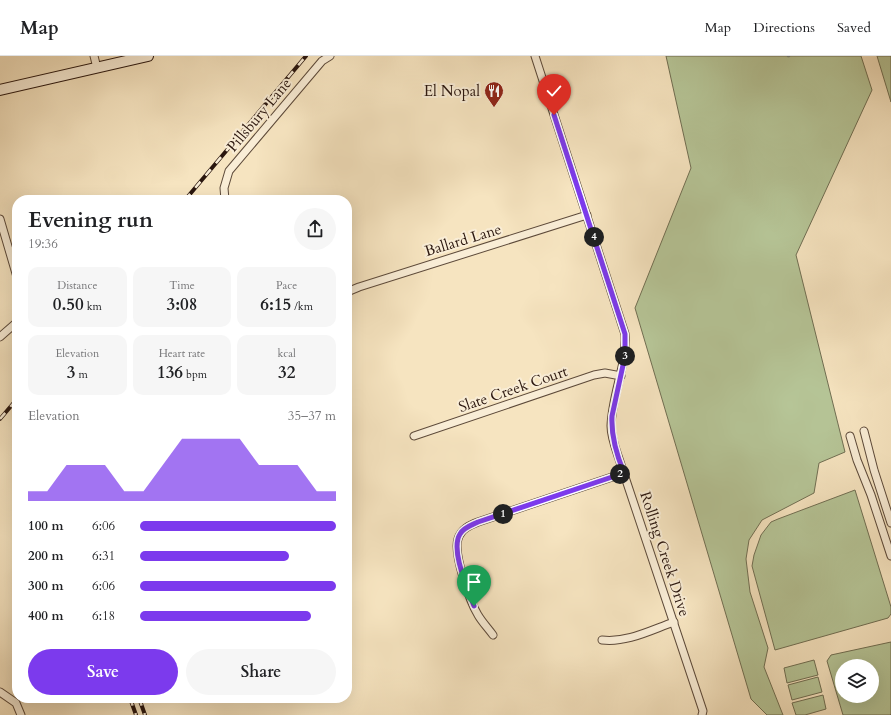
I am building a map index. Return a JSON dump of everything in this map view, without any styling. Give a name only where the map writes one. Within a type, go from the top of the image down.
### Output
[{"type":"main road","points":[[0,90],[148,56]]},
{"type":"street","points":[[94,56],[97,68]]},
{"type":"street","name":"Pillsbury Lane","points":[[225,195],[224,188],[229,171],[322,61],[330,56]]},
{"type":"street","name":"Rolling Creek Drive","points":[[535,56],[625,334],[626,347],[612,416],[611,426],[614,443],[703,711],[702,715]]},
{"type":"street","name":"Ballard Lane","points":[[352,290],[587,215]]},
{"type":"street","points":[[0,220],[12,260]]},
{"type":"street","points":[[0,337],[12,326]]},
{"type":"street","name":"Slate Creek Court","points":[[414,436],[594,375],[605,373],[621,376]]},
{"type":"street","points":[[864,431],[874,470],[891,523]]},
{"type":"street","points":[[850,436],[891,556]]},
{"type":"street","points":[[493,635],[477,613],[462,570],[457,547],[457,539],[460,533],[465,528],[478,522],[624,473]]},
{"type":"street","points":[[602,640],[613,641],[625,639],[674,622]]},
{"type":"street","points":[[0,692],[12,700]]},
{"type":"street","points":[[16,703],[21,715]]},
{"type":"green space","points":[[666,56],[861,56],[872,90],[796,255],[845,452],[819,463],[814,493],[762,520],[749,540],[746,559],[750,592],[768,648],[764,667],[783,715],[767,715],[751,699],[635,308],[691,168]]},
{"type":"green space","points":[[877,56],[891,56],[891,102]]},
{"type":"green space","points":[[855,490],[891,607],[891,614],[888,618],[775,650],[752,566],[761,535],[771,522]]},
{"type":"green space","points":[[891,642],[891,714],[843,715],[839,703],[879,703],[879,659],[835,659],[835,688],[827,661],[831,655]]},
{"type":"green space","points":[[814,660],[818,675],[787,683],[784,668]]},
{"type":"green space","points":[[818,677],[822,692],[792,700],[788,685]]},
{"type":"green space","points":[[823,695],[826,709],[805,715],[796,715],[792,703]]},
{"type":"railway","points":[[189,195],[306,56]]},
{"type":"railway","points":[[0,419],[12,405]]},
{"type":"railway","points":[[132,703],[136,715]]},
{"type":"railway","points":[[141,703],[145,715]]},
{"type":"place","name":"El Nopal","points":[[494,108]]},
{"type":"route","points":[[474,606],[457,555],[457,539],[465,528],[478,522],[624,473],[614,443],[611,426],[625,356],[625,334],[554,115]]}]
